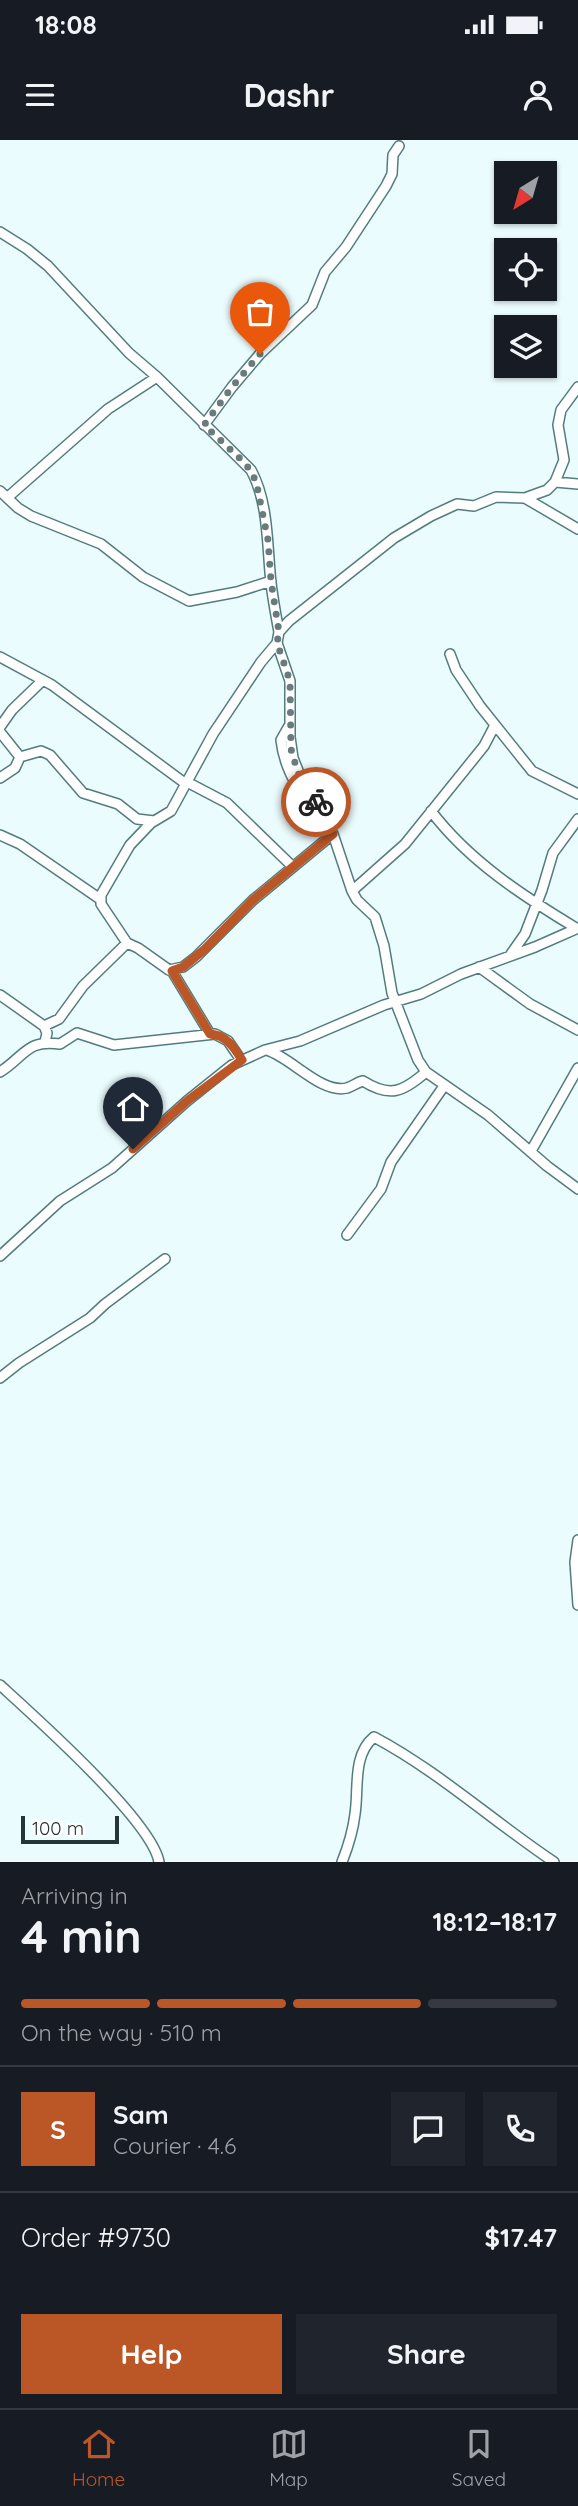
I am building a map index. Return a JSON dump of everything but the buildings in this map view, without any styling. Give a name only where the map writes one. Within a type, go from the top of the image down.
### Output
[{"type":"street","points":[[204,425],[260,354],[312,305],[325,272],[346,247],[386,186],[392,174],[394,151],[399,146]]},
{"type":"street","points":[[0,232],[48,266],[129,353],[236,454],[254,475],[268,540],[279,632]]},
{"type":"street","points":[[157,377],[108,410],[4,494],[31,516],[101,544],[143,577],[189,601],[237,592],[271,581]]},
{"type":"street","points":[[578,387],[561,410],[558,425],[565,455],[555,482],[547,490],[525,498],[496,497],[474,506],[457,504],[410,527],[282,626],[277,643],[290,681],[289,737],[295,766],[333,834],[352,891],[376,920],[395,1001],[418,1059],[426,1072],[488,1115],[578,1189]]},
{"type":"street","points":[[555,482],[578,484]]},
{"type":"street","points":[[525,498],[578,529]]},
{"type":"street","points":[[100,899],[124,853],[154,821],[169,814],[222,721],[261,662],[277,643]]},
{"type":"street","points":[[450,654],[456,670],[532,772],[578,794]]},
{"type":"street","points":[[0,657],[43,680],[82,706],[186,783],[227,803],[293,867]]},
{"type":"street","points":[[20,757],[0,729],[12,710],[43,680]]},
{"type":"street","points":[[352,891],[389,860],[484,746],[495,725]]},
{"type":"street","points":[[0,778],[15,768],[20,757],[38,751],[48,754],[83,793],[118,804],[137,820],[154,821]]},
{"type":"street","points":[[431,811],[468,853],[537,904],[577,928]]},
{"type":"street","points":[[510,955],[520,943],[537,904],[553,853],[578,819]]},
{"type":"street","points":[[172,971],[183,967],[205,949],[253,900],[333,834]]},
{"type":"street","points":[[0,835],[27,849],[100,899],[127,943],[138,947],[172,971],[210,1034]]},
{"type":"street","points":[[0,1256],[60,1202],[112,1168],[187,1101],[242,1060],[265,1050],[300,1041],[395,1001],[421,994],[479,967],[536,947],[577,928]]},
{"type":"street","points":[[44,1027],[59,1019],[83,986],[127,943]]},
{"type":"street","points":[[479,967],[530,1004],[578,1030]]},
{"type":"street","points":[[0,995],[44,1027],[47,1033],[45,1042]]},
{"type":"street","points":[[0,1072],[18,1060],[33,1045],[45,1042],[60,1044],[77,1033],[114,1045],[210,1034],[228,1041],[242,1060]]},
{"type":"street","points":[[265,1050],[284,1057],[314,1079],[332,1087],[346,1088],[363,1081],[377,1090],[394,1091],[412,1084],[426,1072]]},
{"type":"street","points":[[531,1152],[578,1068]]},
{"type":"street","points":[[347,1235],[385,1182],[389,1167],[399,1150],[444,1086]]},
{"type":"street","points":[[0,1378],[90,1318],[166,1259]]},
{"type":"street","points":[[578,1540],[575,1562],[578,1605]]},
{"type":"street","points":[[0,1685],[98,1779],[135,1819],[159,1862]]},
{"type":"street","points":[[342,1862],[356,1811],[355,1789],[363,1750],[374,1737],[448,1785],[522,1842],[554,1862]]},
{"type":"way so far","points":[[260,354],[204,425],[246,464],[256,481],[268,540],[279,632],[277,643],[290,681],[291,749],[298,773],[316,802]]},
{"type":"route","points":[[133,1149],[187,1101],[242,1060],[228,1041],[210,1034],[172,971],[183,967],[205,949],[253,900],[333,834],[316,802]]}]
